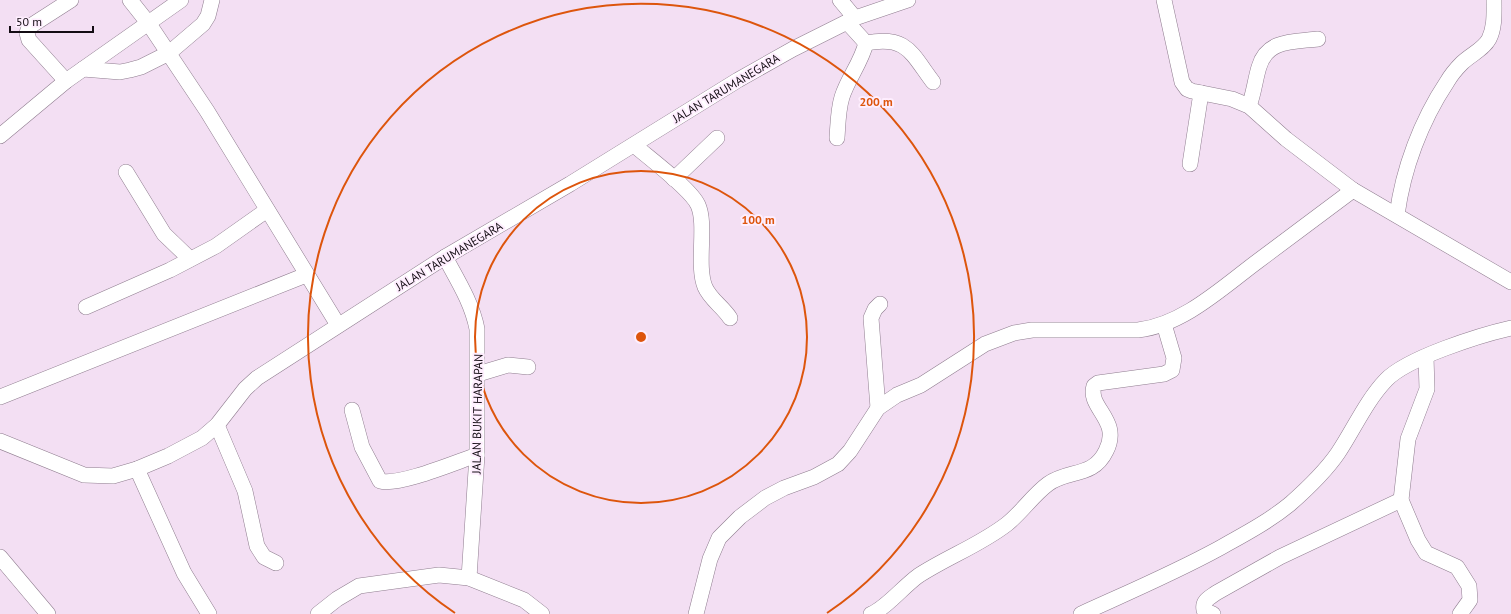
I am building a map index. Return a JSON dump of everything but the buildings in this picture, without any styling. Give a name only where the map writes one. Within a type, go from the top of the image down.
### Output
[{"type":"street","points":[[66,81],[29,40],[27,33],[29,27],[71,0]]},
{"type":"street","points":[[130,0],[149,24],[207,111],[338,325]]},
{"type":"street","points":[[0,136],[66,81],[181,0]]},
{"type":"street","points":[[83,69],[120,72],[141,66],[169,53],[203,24],[208,16],[212,0]]},
{"type":"street","points":[[840,0],[866,43]]},
{"type":"street","name":"JALAN TARUMANEGARA","points":[[0,441],[84,475],[112,476],[137,469],[186,447],[202,438],[217,425],[240,395],[257,378],[445,257],[570,184],[738,80],[793,49],[851,20],[908,0]]},
{"type":"street","points":[[1164,0],[1182,82],[1187,89],[1232,99],[1250,106],[1286,139],[1353,190],[1511,282]]},
{"type":"street","points":[[1397,215],[1403,179],[1419,137],[1439,95],[1450,78],[1462,63],[1490,38],[1494,22],[1494,0]]},
{"type":"street","points":[[1250,106],[1259,67],[1267,50],[1278,45],[1318,38]]},
{"type":"street","points":[[866,43],[888,41],[906,47],[933,82]]},
{"type":"street","points":[[837,138],[839,110],[842,98],[860,61],[866,43]]},
{"type":"street","points":[[1190,164],[1201,93]]},
{"type":"street","points":[[674,179],[717,138]]},
{"type":"street","points":[[634,145],[674,179],[696,201],[699,207],[704,283],[709,293],[730,318]]},
{"type":"street","points":[[126,172],[164,234],[190,259]]},
{"type":"street","points":[[696,614],[710,559],[719,538],[740,517],[765,498],[784,488],[819,475],[838,464],[850,451],[878,408],[896,395],[921,385],[985,344],[1014,333],[1032,330],[1138,330],[1164,324],[1210,297],[1353,190]]},
{"type":"street","points":[[86,307],[170,270],[216,246],[267,210]]},
{"type":"street","name":"JALAN BUKIT HARAPAN","points":[[445,257],[474,314],[477,329],[477,455],[469,578]]},
{"type":"street","points":[[0,397],[306,275]]},
{"type":"street","points":[[878,408],[871,318],[874,309],[880,304]]},
{"type":"street","points":[[872,614],[919,576],[1007,524],[1034,496],[1054,480],[1085,472],[1099,462],[1109,443],[1110,428],[1094,399],[1094,386],[1098,383],[1164,374],[1172,370],[1174,358],[1164,324]]},
{"type":"street","points":[[1081,614],[1193,562],[1257,528],[1290,504],[1311,485],[1337,454],[1375,393],[1386,380],[1401,368],[1464,342],[1511,328]]},
{"type":"street","points":[[1426,357],[1427,389],[1408,439],[1401,500],[1418,540],[1426,553],[1457,567],[1469,586],[1470,600],[1460,614]]},
{"type":"street","points":[[478,374],[508,365],[528,367]]},
{"type":"street","points":[[352,410],[362,447],[380,481],[388,482],[401,480],[477,455]]},
{"type":"street","points":[[217,425],[246,491],[257,546],[264,557],[276,563]]},
{"type":"street","points":[[137,469],[184,573],[209,614]]},
{"type":"street","points":[[1213,614],[1205,611],[1204,605],[1206,600],[1216,593],[1294,551],[1401,500]]},
{"type":"street","points":[[0,557],[48,614]]},
{"type":"street","points":[[318,614],[337,599],[359,586],[439,575],[469,578],[524,600],[542,614]]}]
